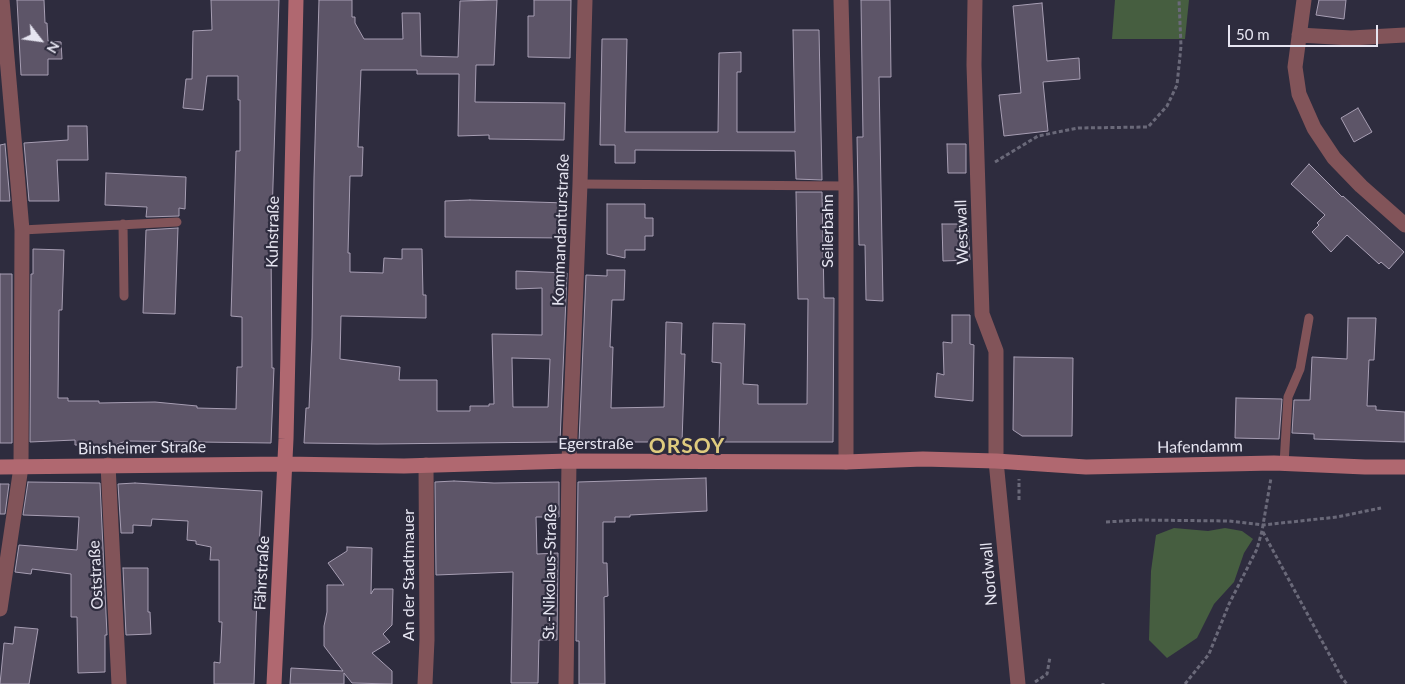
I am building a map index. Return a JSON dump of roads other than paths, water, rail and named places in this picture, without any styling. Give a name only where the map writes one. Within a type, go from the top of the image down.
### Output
[{"type":"street","points":[[0,608],[21,467],[22,230],[2,0]]},
{"type":"street","name":"Kuhstraße","points":[[285,464],[296,0]]},
{"type":"street","name":"Kommandanturstraße","points":[[569,461],[586,0]]},
{"type":"street","name":"Seilerbahn","points":[[841,0],[846,186],[846,462]]},
{"type":"street","name":"Westwall","points":[[974,0],[974,64],[982,314],[996,351],[996,461]]},
{"type":"street","points":[[1304,0],[1295,67],[1299,94],[1314,128],[1334,158],[1361,186],[1405,225]]},
{"type":"street","points":[[1299,35],[1351,38],[1405,35]]},
{"type":"street","name":"Egerstraße","points":[[285,464],[426,465],[569,461],[846,462],[923,459],[996,461]]},
{"type":"street","name":"St.-Nikolaus-Straße","points":[[566,684],[569,461]]},
{"type":"street","name":"Hafendamm","points":[[996,461],[1086,467],[1279,463],[1405,467]]},
{"type":"street","name":"Nordwall","points":[[996,461],[1018,684]]},
{"type":"street","name":"Binsheimer Straße","points":[[0,467],[285,464]]},
{"type":"street","name":"Fährstraße","points":[[274,684],[285,464]]},
{"type":"street","name":"Oststraße","points":[[108,465],[119,684]]},
{"type":"street","name":"An der Stadtmauer","points":[[425,684],[426,465]]},
{"type":"lane","points":[[580,184],[846,186]]},
{"type":"lane","points":[[22,230],[177,222]]},
{"type":"lane","points":[[123,224],[124,296]]},
{"type":"lane","points":[[1279,463],[1288,397],[1300,369],[1309,318]]},
{"type":"district","name":"ORSOY","points":[[687,446]]}]
